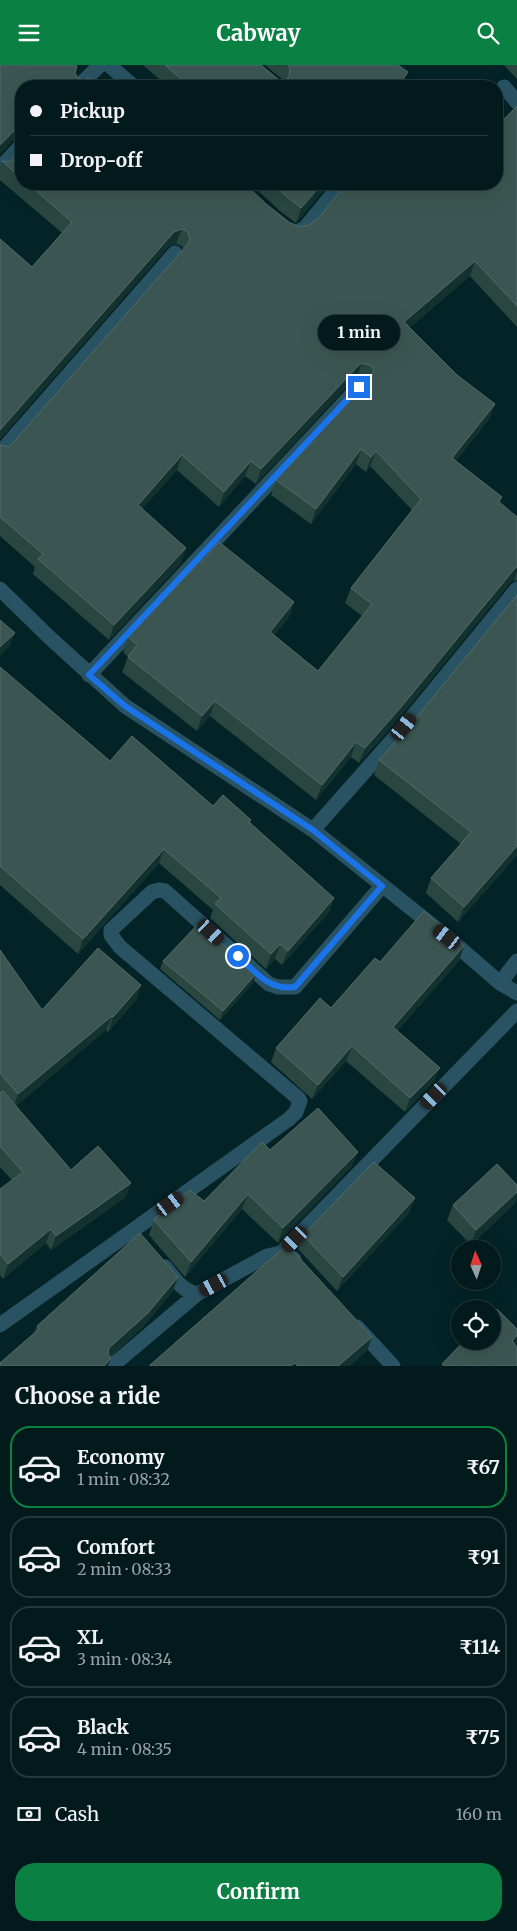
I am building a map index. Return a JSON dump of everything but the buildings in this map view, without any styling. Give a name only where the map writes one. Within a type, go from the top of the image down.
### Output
[{"type":"street","points":[[85,80],[100,65]]},
{"type":"street","points":[[110,65],[126,80]]},
{"type":"street","points":[[504,87],[517,102]]},
{"type":"street","points":[[0,168],[15,152]]},
{"type":"street","points":[[281,223],[294,232],[299,232],[305,228],[336,190]]},
{"type":"street","points":[[0,453],[175,253]]},
{"type":"street","points":[[89,675],[359,387]]},
{"type":"street","points":[[0,589],[89,675],[125,706],[313,830],[447,937],[500,983],[517,993]]},
{"type":"street","points":[[313,830],[404,727],[517,589]]},
{"type":"street","points":[[0,1325],[133,1237],[289,1119],[296,1112],[300,1101],[120,947],[111,935],[111,930],[152,893],[158,890],[165,891],[261,978],[278,987],[295,987],[382,886]]},
{"type":"street","points":[[500,983],[517,961]]},
{"type":"street","points":[[281,1253],[517,1011]]},
{"type":"street","points":[[112,1366],[197,1294],[267,1256],[281,1253],[294,1258],[307,1272]]},
{"type":"street","points":[[158,1259],[180,1285],[189,1293],[197,1294]]},
{"type":"street","points":[[346,1315],[393,1366]]},
{"type":"route","points":[[238,956],[269,983],[278,987],[295,987],[382,886],[313,830],[125,706],[89,675],[359,387]]}]
